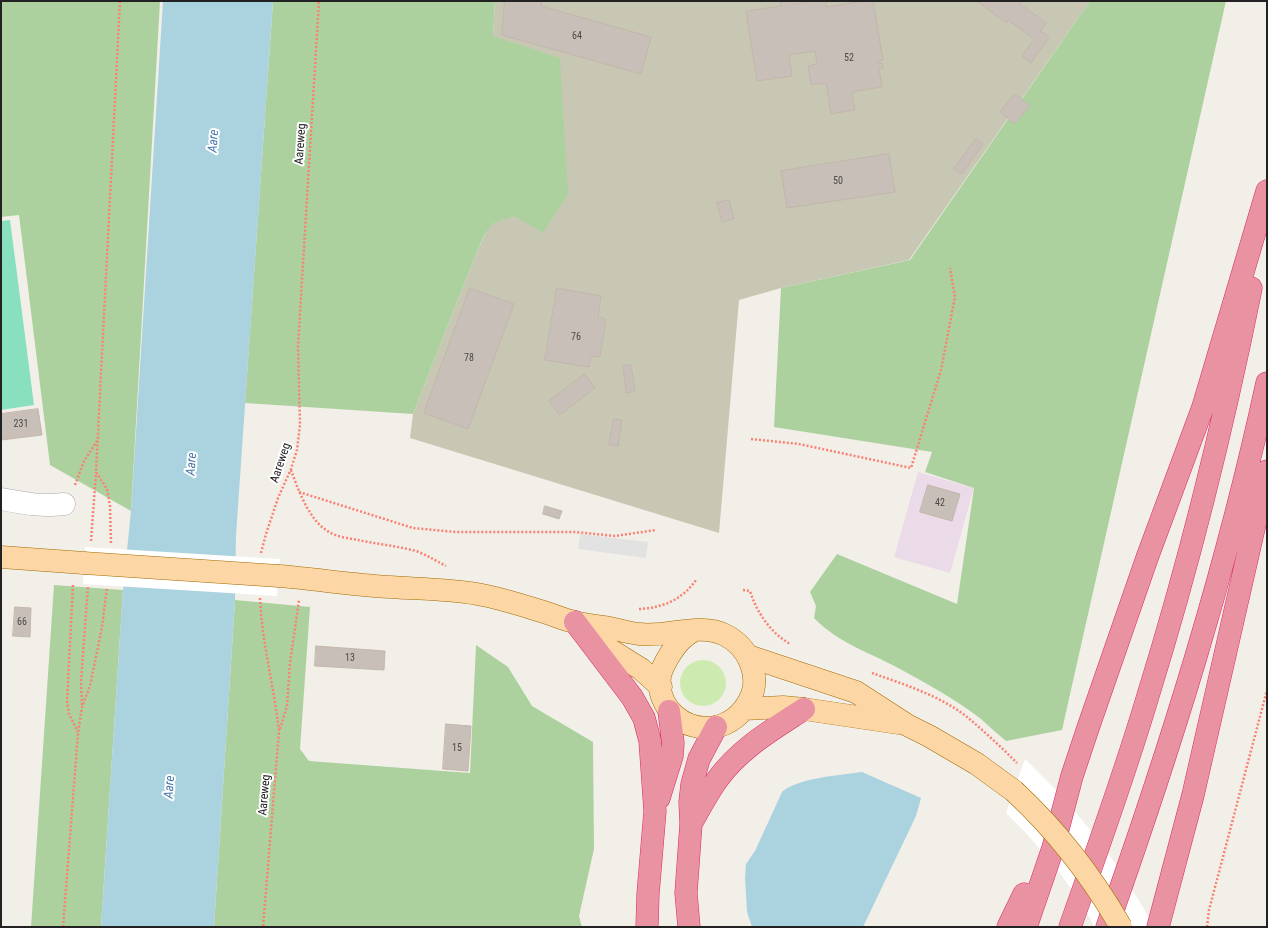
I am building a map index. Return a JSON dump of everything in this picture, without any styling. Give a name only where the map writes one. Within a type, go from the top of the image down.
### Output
[{"type":"highway","points":[[1026,927],[1053,848],[1072,776],[1145,564],[1203,407],[1267,191]]},
{"type":"highway","points":[[1070,927],[1110,816],[1184,575],[1229,393],[1267,209]]},
{"type":"highway","points":[[1107,927],[1163,767],[1199,648],[1234,523],[1267,383]]},
{"type":"highway","points":[[1158,927],[1192,795],[1267,471]]},
{"type":"highway","points":[[575,622],[632,697],[644,718],[650,741],[655,811],[648,894],[647,927]]},
{"type":"highway","points":[[691,824],[717,781],[732,762],[757,740],[804,709]]},
{"type":"highway","points":[[655,811],[672,756],[673,743],[669,711]]},
{"type":"highway","points":[[689,927],[686,893],[691,824],[690,802],[695,768],[716,726]]},
{"type":"highway","points":[[1008,927],[1019,908],[1043,842],[1072,776]]},
{"type":"main road","points":[[1,557],[82,569],[279,576],[363,585],[452,591],[477,594],[519,604],[575,622],[639,634],[657,634],[694,630],[714,631],[733,639],[748,656],[754,670],[755,682],[752,696],[744,709],[728,722],[716,726],[703,728],[693,726],[680,720],[669,711],[664,701],[660,676],[666,661],[681,639],[694,630]]},
{"type":"main road","points":[[575,622],[609,649],[641,670],[661,686]]},
{"type":"main road","points":[[748,656],[856,692],[907,725],[977,764],[1014,791],[1042,818],[1086,871],[1121,927]]},
{"type":"main road","points":[[744,709],[783,707],[804,709],[907,725]]},
{"type":"lane","points":[[1,499],[35,505],[51,506],[64,504]]},
{"type":"path","points":[[64,504],[72,495],[81,467],[99,438],[120,1]]},
{"type":"path","name":"Aareweg","points":[[260,560],[270,520],[291,469],[297,450],[300,426],[298,346],[319,1]]},
{"type":"path","points":[[751,439],[799,444],[911,468],[941,370],[954,305],[955,297],[950,268]]},
{"type":"path","points":[[291,469],[299,491],[309,510],[319,524],[326,530],[341,537],[415,551],[446,566],[452,567]]},
{"type":"path","points":[[91,542],[96,472]]},
{"type":"path","points":[[299,491],[413,528],[456,532],[575,532],[615,536],[656,530]]},
{"type":"path","points":[[82,569],[82,707]]},
{"type":"path","points":[[63,927],[78,733],[69,714],[67,701],[82,569]]},
{"type":"path","points":[[280,732],[287,706],[290,663],[300,594],[300,578]]},
{"type":"path","points":[[638,609],[666,605],[680,597],[696,580]]},
{"type":"path","name":"Aareweg","points":[[259,592],[263,634],[276,699],[280,732],[263,927]]},
{"type":"path","points":[[1207,927],[1209,910],[1267,690]]},
{"type":"shaded area","points":[[495,1],[1090,1],[909,260],[781,288],[739,300],[719,533],[410,438],[413,414],[478,249],[489,227],[500,219],[516,217],[493,36]]},
{"type":"shaded area","points":[[918,472],[974,488],[950,573],[894,557]]},
{"type":"shaded area","points":[[580,534],[648,542],[646,558],[578,549]]},
{"type":"green space","points":[[1,1],[160,1],[131,511],[50,465],[19,215],[1,217]]},
{"type":"green space","points":[[273,1],[495,1],[493,36],[560,58],[568,194],[543,233],[516,217],[495,223],[488,230],[478,249],[413,414],[245,403]]},
{"type":"green space","points":[[1090,1],[1226,1],[1062,730],[1006,741],[972,712],[952,699],[900,669],[844,641],[823,627],[814,618],[816,606],[810,592],[837,554],[957,604],[974,488],[925,472],[932,452],[774,427],[781,288],[910,260]]},
{"type":"green space","points":[[10,220],[34,405],[1,410],[1,221]]},
{"type":"green space","points":[[54,585],[123,590],[101,927],[31,927]]},
{"type":"green space","points":[[235,600],[310,607],[300,749],[309,761],[470,773],[476,645],[508,667],[532,706],[593,742],[594,849],[579,916],[582,927],[214,927]]},
{"type":"green space","points":[[703,660],[716,664],[722,670],[726,683],[722,696],[716,702],[703,706],[690,702],[684,696],[680,683],[684,670],[690,664]]},
{"type":"water","name":"Aare","points":[[163,1],[273,1],[236,535],[235,600],[214,927],[101,927],[123,590],[131,511]]},
{"type":"water","points":[[862,772],[921,798],[916,816],[863,927],[752,927],[747,912],[745,878],[746,864],[755,851],[782,792],[789,787],[808,780]]},
{"type":"pier","points":[[85,547],[280,559],[277,596],[83,584]]},
{"type":"pier","points":[[1025,759],[1062,796],[1096,837],[1118,867],[1155,927],[1095,927],[1080,901],[1059,872],[1027,834],[1006,813]]},
{"type":"building","points":[[505,1],[542,1],[541,6],[651,37],[641,74],[502,35]]},
{"type":"building","points":[[780,1],[795,1],[795,4],[813,1],[826,1],[826,7],[873,1],[883,60],[878,61],[878,64],[882,63],[883,68],[879,69],[882,87],[852,92],[855,110],[831,114],[826,83],[811,85],[808,66],[817,64],[815,51],[789,55],[792,76],[757,81],[746,11],[781,6]]},
{"type":"building","points":[[978,1],[1021,1],[1022,2],[1020,4],[1046,23],[1040,31],[1049,37],[1031,63],[1022,56],[1034,39],[1008,20],[1006,23]]},
{"type":"building","points":[[1015,94],[1030,106],[1014,124],[1000,112]]},
{"type":"building","points":[[976,139],[983,144],[962,174],[954,169]]},
{"type":"building","points":[[889,154],[895,192],[787,208],[781,171]]},
{"type":"building","points":[[729,200],[734,219],[722,222],[717,203]]},
{"type":"building","points":[[470,288],[514,304],[468,429],[424,413]]},
{"type":"building","points":[[557,288],[601,296],[598,317],[606,319],[600,357],[591,356],[589,367],[545,360]]},
{"type":"building","points":[[631,365],[635,391],[626,393],[623,366]]},
{"type":"building","points":[[585,374],[595,388],[560,415],[549,401]]},
{"type":"building","points":[[38,409],[42,435],[1,440],[1,414]]},
{"type":"building","points":[[614,419],[622,420],[618,446],[609,445]]},
{"type":"building","points":[[928,485],[960,494],[952,521],[920,512]]},
{"type":"building","points":[[545,506],[562,511],[559,519],[543,514]]},
{"type":"building","points":[[15,607],[31,608],[30,637],[13,636]]},
{"type":"building","points":[[316,646],[385,651],[384,670],[315,666]]},
{"type":"building","points":[[446,724],[471,726],[468,771],[443,769]]}]
